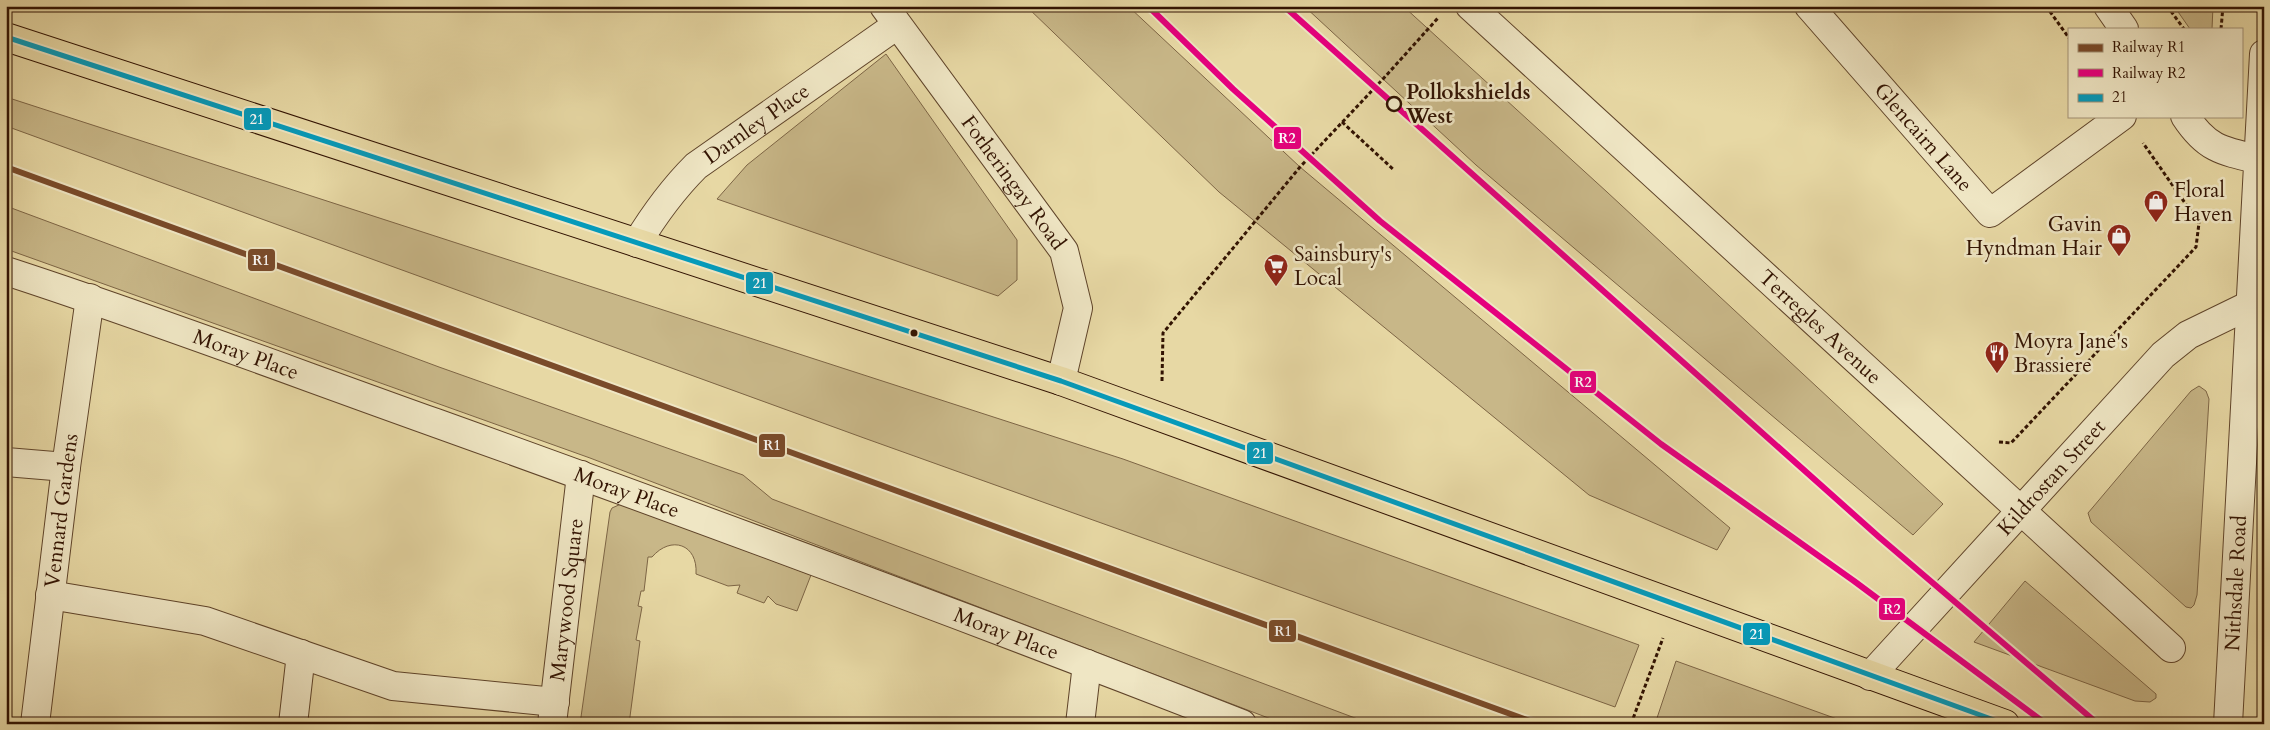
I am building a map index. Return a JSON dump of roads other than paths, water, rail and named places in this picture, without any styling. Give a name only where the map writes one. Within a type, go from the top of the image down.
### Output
[{"type":"main road","points":[[6,37],[1061,381],[2005,724]]},
{"type":"street","name":"Terregles Avenue","points":[[1470,6],[2171,648]]},
{"type":"street","name":"Glencairn Lane","points":[[1809,6],[1990,212],[2130,126]]},
{"type":"street","points":[[2108,6],[2123,28]]},
{"type":"street","name":"Darnley Place","points":[[637,243],[660,206],[677,184],[696,166],[890,16]]},
{"type":"street","name":"Fotheringay Road","points":[[890,16],[1064,251],[1078,308],[1061,381]]},
{"type":"street","name":"Nithsdale Road","points":[[2228,724],[2258,301],[2257,158],[2264,54]]},
{"type":"street","points":[[2187,118],[2202,138],[2213,146],[2230,153],[2257,158]]},
{"type":"street","name":"Moray Place","points":[[6,271],[90,298],[581,475],[1087,664],[1242,724]]},
{"type":"street","name":"Vennard Gardens","points":[[35,724],[66,467],[90,298]]},
{"type":"street","name":"Kildrostan Street","points":[[1870,676],[2163,355],[2188,335],[2258,301]]},
{"type":"street","points":[[6,462],[66,467]]},
{"type":"street","name":"Marywood Square","points":[[554,713],[581,475]]},
{"type":"street","points":[[50,595],[204,620],[394,686],[554,713]]},
{"type":"street","points":[[293,724],[302,654]]},
{"type":"street","points":[[1080,724],[1087,664]]},
{"type":"rail line","name":"R2","points":[[1148,6],[1233,89],[1380,221],[1661,444],[1854,581],[2046,724]]},
{"type":"rail line","name":"R2","points":[[1284,6],[1879,537],[2098,724]]},
{"type":"rail line","name":"R1","points":[[6,167],[1538,724]]},
{"type":"place","name":"Pollokshields West","points":[[1394,104]]},
{"type":"place","name":"Floral Haven","points":[[2156,223]]},
{"type":"place","name":"Gavin Hyndman Hair","points":[[2119,257]]},
{"type":"place","name":"Sainsbury's Local","points":[[1276,287]]},
{"type":"place","name":"Moyra Jane's Brassiere","points":[[1997,374]]}]
